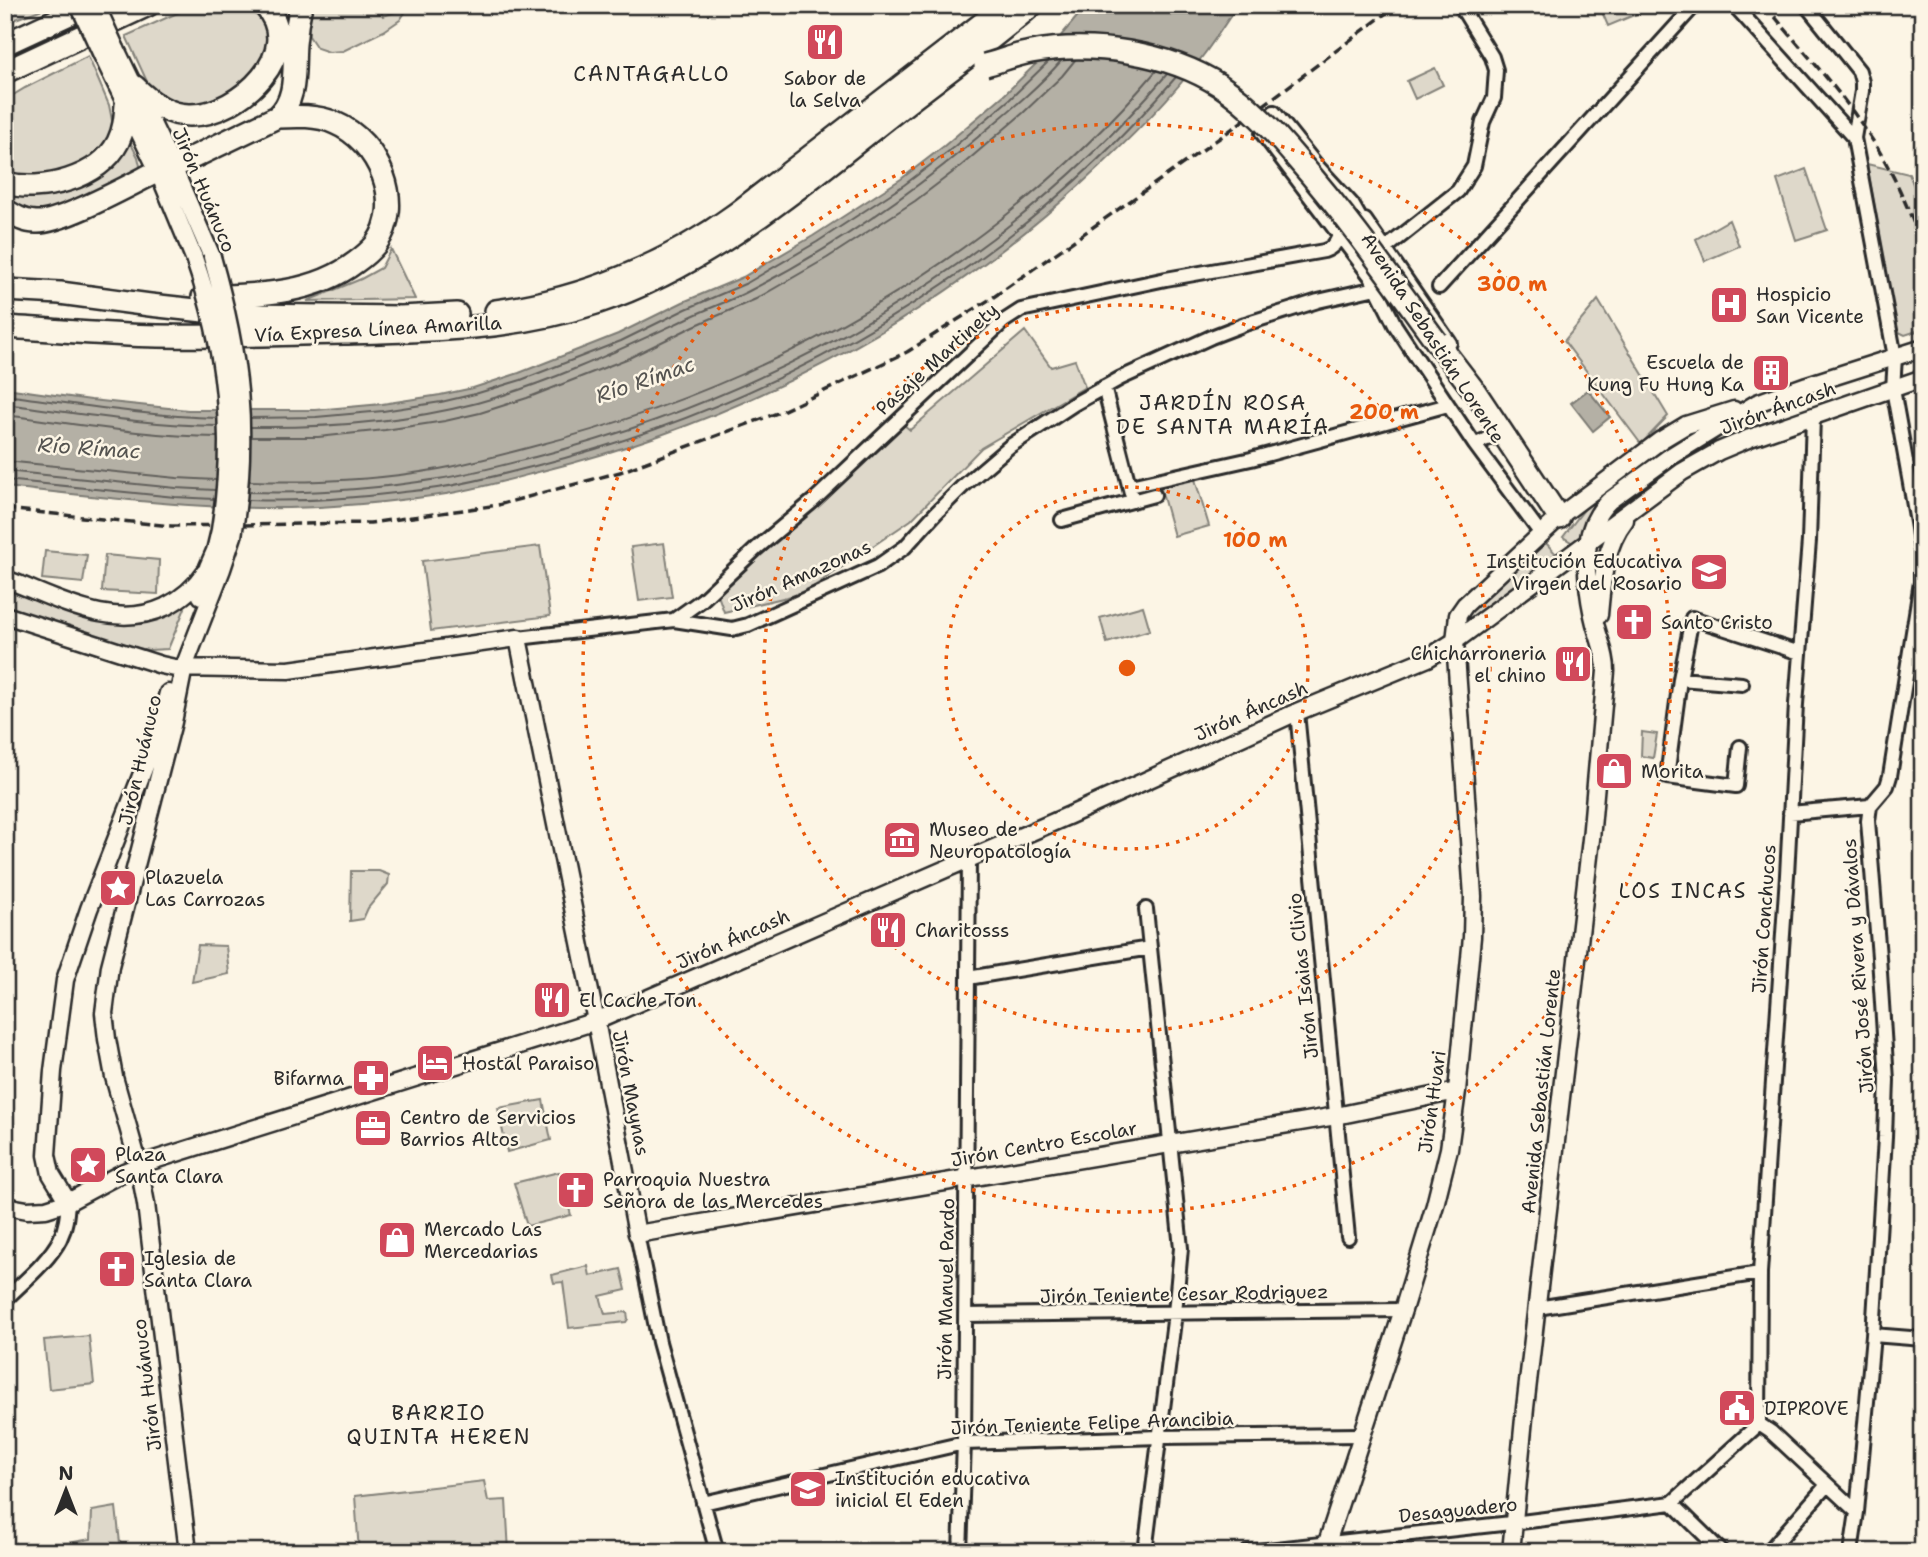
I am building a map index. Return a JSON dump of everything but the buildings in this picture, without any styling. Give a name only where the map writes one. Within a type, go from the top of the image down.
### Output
[{"type":"highway","points":[[5,44],[89,5]]},
{"type":"highway","points":[[5,82],[15,68],[148,5]]},
{"type":"highway","points":[[5,183],[41,185],[75,177],[93,169],[107,158],[118,143],[130,95],[190,116],[209,113],[236,100],[264,74],[276,54],[278,31],[274,18],[264,5]]},
{"type":"highway","points":[[5,210],[33,222],[55,220],[277,117],[286,108],[291,97],[301,5]]},
{"type":"highway","name":"Vía Expresa Línea Amarilla","points":[[5,290],[60,293],[274,317],[465,314],[535,304],[606,283],[668,256],[720,225],[1006,5]]},
{"type":"highway","name":"Vía Expresa Línea Amarilla","points":[[5,327],[160,336],[389,332],[509,323],[575,310],[639,286],[715,246],[769,209],[1032,5]]},
{"type":"highway","points":[[5,29],[39,29]]},
{"type":"highway","points":[[929,86],[985,65],[1030,52],[1056,49],[1134,52],[1198,73],[1221,86],[1270,127],[1311,174],[1510,438],[1562,515]]},
{"type":"highway","points":[[150,305],[191,298],[303,288],[350,267],[375,245],[384,228],[387,196],[383,175],[367,146],[347,129],[322,118],[277,117]]},
{"type":"street","name":"Jirón Huánuco","points":[[68,1202],[51,1174],[47,1154],[53,1071],[65,980],[89,909],[157,735],[206,581],[208,567],[226,533],[241,468],[242,408],[230,327],[212,257],[165,169],[109,52],[79,5]]},
{"type":"street","name":"Jirón Huánuco","points":[[96,5],[109,52]]},
{"type":"street","points":[[1360,218],[1365,220],[1386,248],[1458,191],[1474,166],[1483,122],[1494,98],[1496,69],[1492,57],[1460,5]]},
{"type":"street","points":[[1439,287],[1695,5]]},
{"type":"street","points":[[1734,5],[1854,138]]},
{"type":"street","points":[[1790,813],[1870,806],[1886,786],[1890,776],[1920,582],[1921,552],[1893,389],[1895,357],[1854,138],[1862,82],[1859,71],[1806,5]]},
{"type":"street","name":"Avenida Sebastián Lorente","points":[[1274,112],[1352,204],[1360,218]]},
{"type":"street","name":"Avenida Sebastián Lorente","points":[[1255,123],[1371,277],[1395,325],[1475,445],[1541,534]]},
{"type":"street","name":"Jirón Huánuco","points":[[165,169],[205,290],[217,339],[228,429],[226,533],[222,569],[179,667],[173,722],[110,966],[104,1013],[114,1077],[139,1166],[188,1552]]},
{"type":"street","name":"Pasaje Martinety","points":[[674,620],[702,600],[757,548],[813,501],[1004,321],[1021,310],[1166,279],[1324,251],[1335,244],[1344,225],[1360,218]]},
{"type":"street","name":"Avenida Sebastián Lorente","points":[[1386,248],[1510,438]]},
{"type":"street","name":"Jirón Amazonas","points":[[5,615],[161,665],[289,670],[518,638],[674,620],[732,629],[748,625],[878,566],[905,547],[962,487],[1010,446],[1104,387],[1145,366],[1245,324],[1318,301],[1377,288]]},
{"type":"street","name":"Jirón Áncash","points":[[1455,641],[1458,615],[1465,605],[1562,515],[1661,440],[1686,425],[1923,348]]},
{"type":"street","name":"Jirón Áncash","points":[[5,1206],[37,1210],[68,1202],[139,1166],[596,1021],[1070,815],[1297,712],[1428,658],[1455,641],[1682,472],[1719,451],[1923,378]]},
{"type":"street","points":[[1104,387],[1133,501]]},
{"type":"street","name":"Jirón Áncash","points":[[1588,543],[1597,517],[1609,500],[1671,456],[1757,403]]},
{"type":"street","points":[[1130,486],[1251,459],[1448,405]]},
{"type":"street","name":"Jirón Conchucos","points":[[1759,1424],[1760,1273],[1809,541],[1813,417]]},
{"type":"street","points":[[1475,445],[1496,435],[1510,438]]},
{"type":"street","points":[[1062,520],[1154,495]]},
{"type":"street","name":"Avenida Sebastián Lorente","points":[[1598,635],[1603,580],[1610,547],[1619,527],[1634,509]]},
{"type":"street","name":"Avenida Sebastián Lorente","points":[[1511,1552],[1591,839],[1606,671],[1605,656],[1591,607],[1588,543]]},
{"type":"street","points":[[5,579],[73,605],[121,617],[141,615],[174,602],[200,579],[208,567]]},
{"type":"street","points":[[1740,747],[1736,786],[1667,777],[1692,618],[1800,653]]},
{"type":"street","name":"Jirón Maynas","points":[[518,638],[659,1342],[717,1552]]},
{"type":"street","name":"Jirón Huari","points":[[1325,1548],[1403,1310],[1449,1149],[1472,937],[1473,896],[1455,641]]},
{"type":"street","points":[[1681,679],[1742,684]]},
{"type":"street","name":"Jirón Isaias Clivio","points":[[1297,712],[1348,1237]]},
{"type":"street","name":"Jirón José Rivera y Dávalos","points":[[1851,1552],[1873,1335],[1886,1080],[1880,957],[1868,821],[1870,806]]},
{"type":"street","name":"Jirón Manuel Pardo","points":[[960,1552],[964,1443],[969,859]]},
{"type":"street","points":[[1145,1552],[1181,1248],[1146,909]]},
{"type":"street","points":[[968,978],[1150,948]]},
{"type":"street","name":"Jirón Centro Escolar","points":[[637,1234],[1336,1116],[1457,1091]]},
{"type":"street","points":[[5,1300],[43,1262],[59,1241],[66,1221],[68,1202]]},
{"type":"street","points":[[1537,1308],[1760,1273]]},
{"type":"street","name":"Jirón Teniente Cesar Rodriguez","points":[[965,1315],[1403,1310]]},
{"type":"street","points":[[1873,1335],[1923,1339]]},
{"type":"street","points":[[1721,1552],[1672,1503],[1759,1424],[1857,1511]]},
{"type":"street","name":"Jirón Teniente Felipe Arancibia","points":[[703,1503],[964,1443],[1363,1434]]},
{"type":"street","points":[[1768,1552],[1827,1485]]},
{"type":"street","name":"Desaguadero","points":[[1248,1552],[1325,1548],[1672,1503]]},
{"type":"shaded area","points":[[5,5],[53,5],[5,23]]},
{"type":"shaded area","points":[[195,5],[253,5],[265,18],[271,44],[251,78],[205,108],[174,108],[149,86],[126,36]]},
{"type":"shaded area","points":[[309,5],[378,5],[383,16],[399,11],[402,5],[410,5],[400,20],[384,31],[343,51],[329,52],[317,48],[309,36]]},
{"type":"shaded area","points":[[1599,5],[1658,5],[1608,26]]},
{"type":"shaded area","points":[[88,56],[109,105],[112,120],[112,139],[104,154],[69,174],[5,177],[5,100]]},
{"type":"shaded area","points":[[1435,68],[1443,85],[1415,99],[1407,81]]},
{"type":"shaded area","points":[[130,142],[141,170],[133,178],[39,217],[5,202],[5,189],[63,187],[104,174],[115,165]]},
{"type":"shaded area","points":[[1867,164],[1909,174],[1923,209],[1923,329],[1905,335],[1897,331]]},
{"type":"shaded area","points":[[1806,169],[1827,230],[1796,240],[1777,180]]},
{"type":"shaded area","points":[[1729,220],[1739,246],[1705,261],[1696,239]]},
{"type":"shaded area","points":[[391,249],[415,299],[307,301],[381,268]]},
{"type":"shaded area","points":[[1598,300],[1668,416],[1641,444],[1564,341]]},
{"type":"shaded area","points":[[1025,331],[1051,367],[1075,360],[1085,387],[981,448],[911,520],[804,593],[724,612],[718,595],[903,424],[910,430]]},
{"type":"shaded area","points":[[1194,476],[1209,526],[1174,536],[1160,486]]},
{"type":"shaded area","points":[[1603,495],[1576,545],[1563,537],[1586,507]]},
{"type":"shaded area","points":[[1545,542],[1558,556],[1471,621],[1468,614]]},
{"type":"shaded area","points":[[664,543],[672,597],[639,601],[631,547]]},
{"type":"shaded area","points":[[540,546],[550,616],[431,631],[422,561]]},
{"type":"shaded area","points":[[45,551],[87,555],[83,583],[42,579]]},
{"type":"shaded area","points":[[105,555],[159,560],[158,594],[102,591]]},
{"type":"shaded area","points":[[5,588],[114,622],[180,604],[185,608],[168,649],[149,650],[125,646],[5,606]]},
{"type":"shaded area","points":[[1143,606],[1150,630],[1107,643],[1100,618]]},
{"type":"shaded area","points":[[1642,732],[1657,734],[1653,758],[1641,756]]},
{"type":"shaded area","points":[[351,871],[379,871],[389,875],[388,884],[368,908],[363,919],[350,921]]},
{"type":"shaded area","points":[[198,945],[226,946],[229,974],[192,982]]},
{"type":"shaded area","points":[[543,1100],[551,1140],[507,1152],[498,1108]]},
{"type":"shaded area","points":[[559,1172],[571,1215],[527,1226],[514,1183]]},
{"type":"shaded area","points":[[588,1266],[590,1276],[621,1269],[626,1290],[600,1296],[605,1314],[627,1312],[626,1322],[569,1328],[563,1282],[554,1283],[552,1275]]},
{"type":"shaded area","points":[[89,1336],[94,1384],[49,1389],[44,1340]]},
{"type":"shaded area","points":[[484,1481],[488,1501],[506,1500],[509,1552],[359,1552],[355,1496]]},
{"type":"shaded area","points":[[116,1507],[121,1552],[17,1552],[91,1539],[92,1511]]},
{"type":"water","name":"Río Rímac","points":[[1087,5],[1238,5],[1189,74],[1160,107],[1081,184],[1022,234],[961,280],[896,323],[829,361],[760,395],[689,425],[616,450],[478,488],[400,500],[334,506],[252,508],[170,504],[5,487],[5,388],[188,410],[315,410],[382,404],[473,388],[618,334],[683,302],[743,277],[901,179],[1005,94],[1043,57]]},
{"type":"water","points":[[1588,390],[1610,417],[1593,431],[1571,403]]},
{"type":"railway","points":[[5,509],[171,526],[370,523],[498,505],[620,472],[780,412],[907,352],[995,296],[1221,137],[1397,5]]},
{"type":"railway","points":[[1765,5],[1835,88],[1873,141],[1901,193],[1923,248]]},
{"type":"place","name":"Sabor de la Selva","points":[[825,42]]},
{"type":"place","name":"Hospicio San Vicente","points":[[1729,305]]},
{"type":"place","name":"Escuela de Kung Fu Hung Ka","points":[[1771,373]]},
{"type":"place","name":"Institución Educativa Virgen del Rosario","points":[[1709,572]]},
{"type":"place","name":"Santo Cristo","points":[[1634,622]]},
{"type":"place","name":"Chicharroneria el chino","points":[[1573,664]]},
{"type":"place","name":"Morita","points":[[1614,771]]},
{"type":"place","name":"Museo de Neuropatología","points":[[902,840]]},
{"type":"place","name":"Plazuela Las Carrozas","points":[[118,888]]},
{"type":"place","name":"Charitosss","points":[[888,930]]},
{"type":"place","name":"El Cache Ton","points":[[552,1000]]},
{"type":"place","name":"Hostal Paraiso","points":[[435,1063]]},
{"type":"place","name":"Bifarma","points":[[371,1078]]},
{"type":"place","name":"Centro de Servicios Barrios Altos","points":[[373,1128]]},
{"type":"place","name":"Plaza Santa Clara","points":[[88,1165]]},
{"type":"place","name":"Parroquia Nuestra Señora de las Mercedes","points":[[576,1190]]},
{"type":"place","name":"Mercado Las Mercedarias","points":[[397,1240]]},
{"type":"place","name":"Iglesia de Santa Clara","points":[[117,1269]]},
{"type":"place","name":"DIPROVE","points":[[1737,1408]]},
{"type":"place","name":"Institución educativa inicial El Eden","points":[[808,1489]]},
{"type":"district","name":"CANTAGALLO","points":[[652,74]]},
{"type":"district","name":"JARDÍN ROSA DE SANTA MARÍA","points":[[1223,415]]},
{"type":"district","name":"LOS INCAS","points":[[1683,891]]},
{"type":"district","name":"BARRIO QUINTA HEREN","points":[[439,1425]]}]
